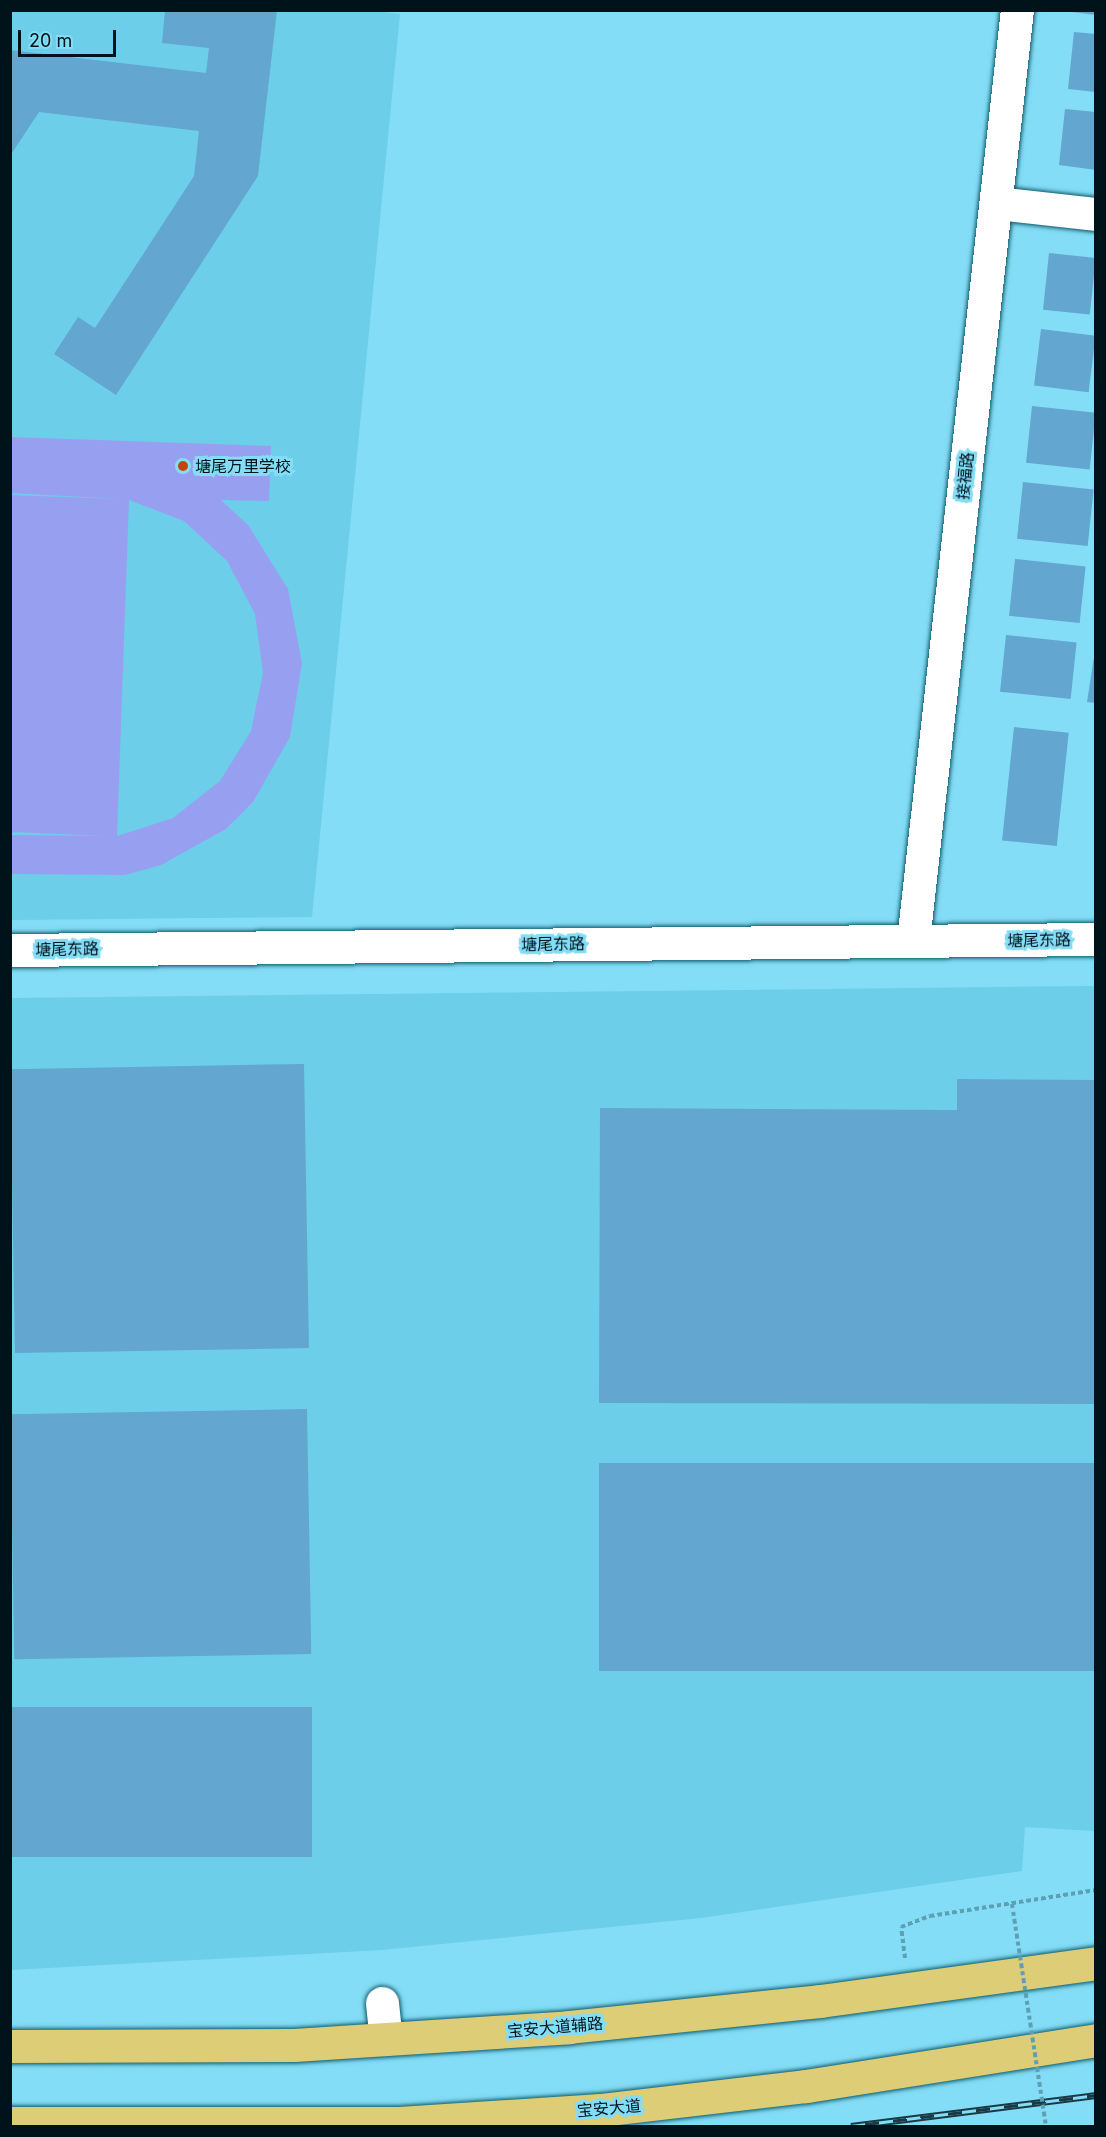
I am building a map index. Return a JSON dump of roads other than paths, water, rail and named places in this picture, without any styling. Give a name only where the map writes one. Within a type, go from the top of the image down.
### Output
[{"type":"main road","name":"宝安大道辅路","points":[[10,2046],[294,2045],[386,2039],[820,2001],[1095,1964]]},
{"type":"main road","name":"宝安大道","points":[[10,2123],[399,2123],[601,2110],[806,2086],[1095,2040]]},
{"type":"street","name":"接福路","points":[[913,941],[1017,10]]},
{"type":"street","points":[[996,203],[1095,214]]},
{"type":"street","name":"塘尾东路","points":[[10,950],[1095,939]]},
{"type":"street","points":[[382,2003],[386,2039]]},
{"type":"railway","points":[[851,2126],[1096,2095]]},
{"type":"place","name":"塘尾万里学校","points":[[183,466]]}]
